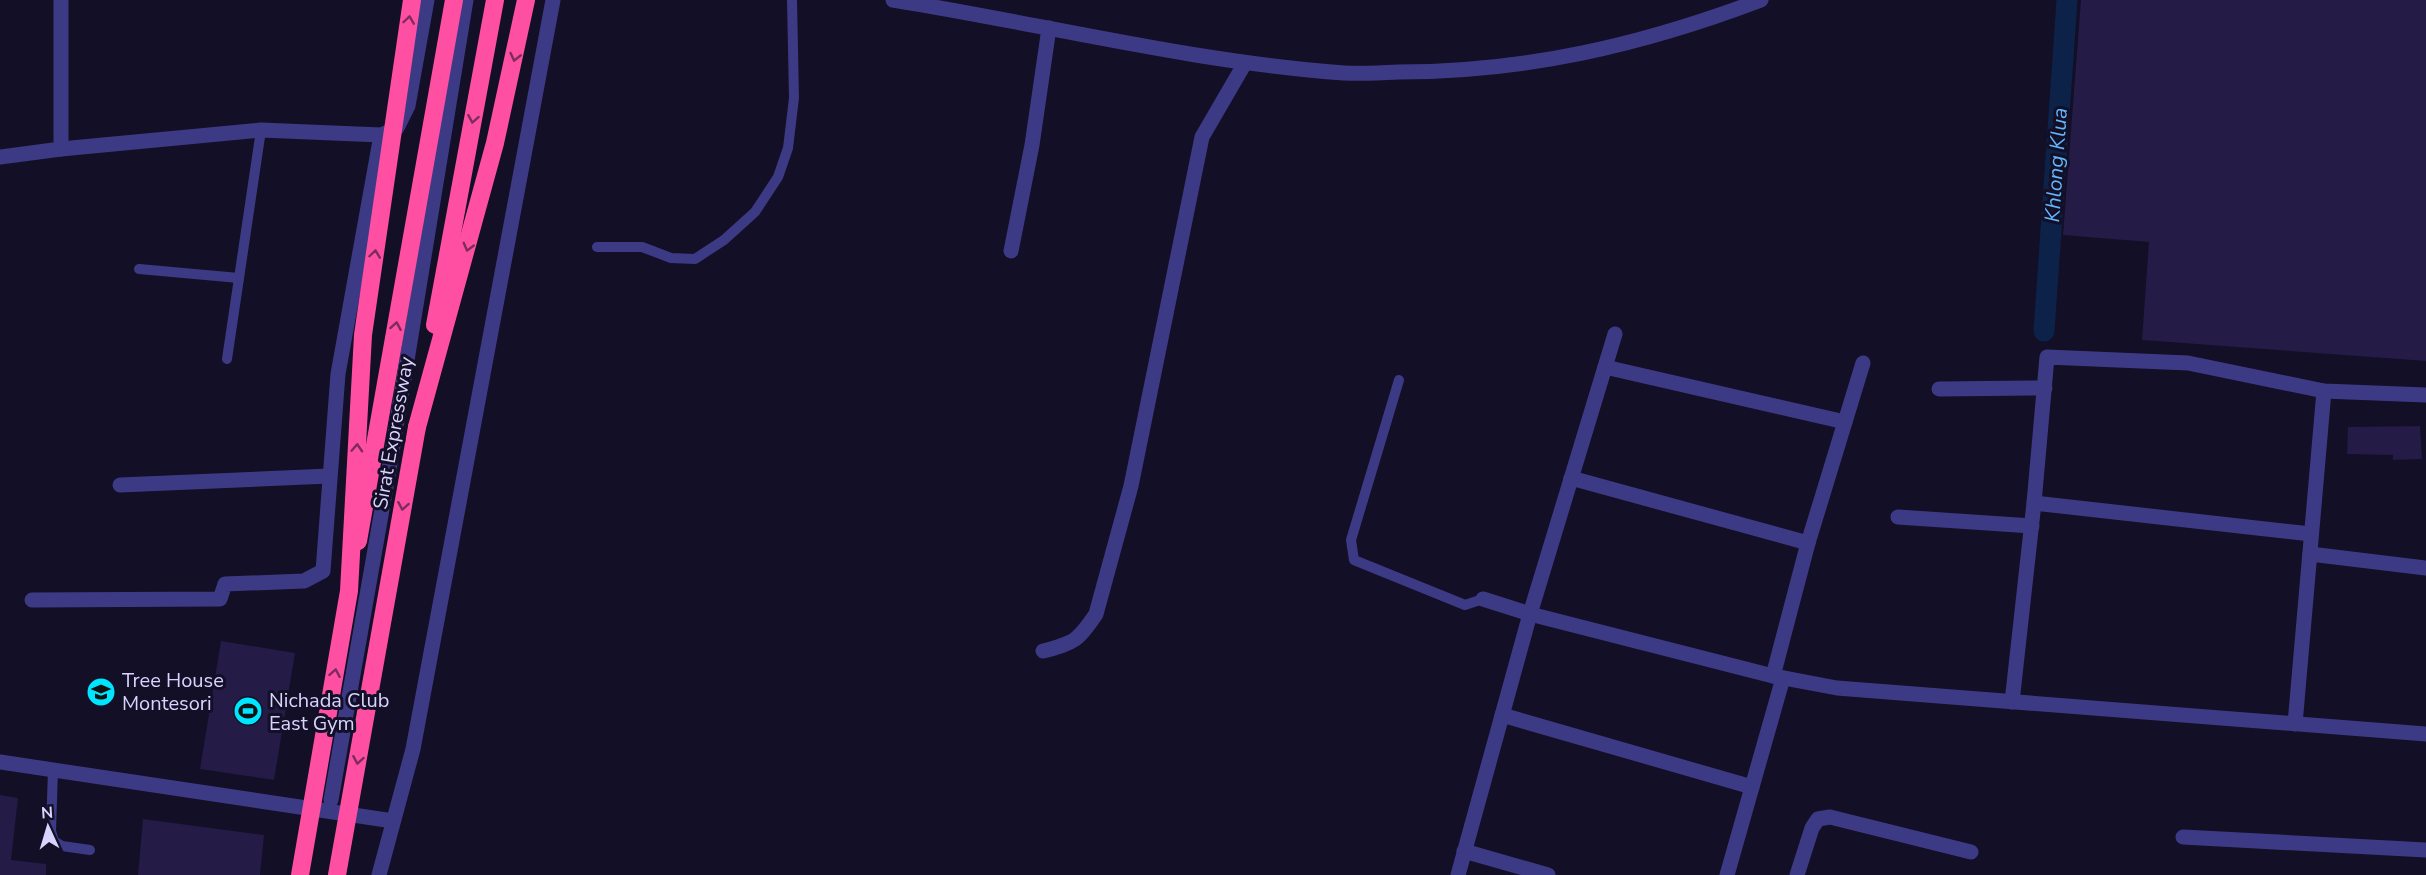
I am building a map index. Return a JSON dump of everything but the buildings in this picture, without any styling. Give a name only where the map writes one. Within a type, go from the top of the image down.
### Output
[{"type":"highway","points":[[349,591],[363,335],[412,0]]},
{"type":"highway","name":"Sirat Expressway","points":[[300,875],[454,0]]},
{"type":"highway","name":"Sirat Expressway","points":[[337,875],[495,0]]},
{"type":"highway","points":[[417,427],[495,143],[526,0]]},
{"type":"street","points":[[61,0],[61,149]]},
{"type":"street","points":[[0,157],[261,130],[381,135],[397,128],[408,106],[427,0]]},
{"type":"street","points":[[331,800],[392,453],[466,0]]},
{"type":"street","points":[[379,875],[413,749],[553,0]]},
{"type":"street","points":[[893,0],[940,4],[1049,28],[1245,63],[1346,73],[1450,72],[1567,57],[1661,35],[1761,0]]},
{"type":"street","points":[[1011,251],[1032,145],[1049,28]]},
{"type":"street","points":[[1043,651],[1070,644],[1085,630],[1096,614],[1131,486],[1202,137],[1245,63]]},
{"type":"street","points":[[32,600],[220,599],[225,584],[304,581],[323,571],[338,374],[381,135]]},
{"type":"street","points":[[1458,875],[1530,614],[1615,334]]},
{"type":"street","points":[[2012,702],[2032,526],[2047,357],[2188,363],[2324,391],[2426,395]]},
{"type":"street","points":[[1727,875],[1752,787],[1808,543],[1863,363]]},
{"type":"street","points":[[1605,367],[1845,422]]},
{"type":"street","points":[[1939,388],[2044,388]]},
{"type":"street","points":[[2295,724],[2324,391]]},
{"type":"street","points":[[120,485],[329,476]]},
{"type":"street","points":[[1571,478],[1808,543]]},
{"type":"street","points":[[2034,502],[2311,534]]},
{"type":"street","points":[[1898,517],[2032,526]]},
{"type":"street","points":[[2310,554],[2426,568]]},
{"type":"street","points":[[1483,599],[1530,614],[1778,677],[1837,688],[2426,734]]},
{"type":"street","points":[[1502,715],[1752,787]]},
{"type":"street","points":[[0,762],[393,821]]},
{"type":"street","points":[[1797,875],[1812,828],[1818,819],[1830,817],[1971,852]]},
{"type":"street","points":[[2183,837],[2426,850]]},
{"type":"street","points":[[1464,851],[1548,875]]},
{"type":"lane","points":[[597,248],[642,247],[671,258],[695,259],[724,240],[755,212],[778,177],[788,148],[794,98],[792,0]]},
{"type":"lane","points":[[227,359],[261,130]]},
{"type":"lane","points":[[139,269],[239,278]]},
{"type":"lane","points":[[1400,380],[1352,540],[1354,560],[1465,605],[1483,599]]},
{"type":"lane","points":[[53,770],[51,831],[54,841],[62,846],[90,850]]},
{"type":"waterway","name":"Khlong Klua","points":[[2044,331],[2067,0]]},
{"type":"place","name":"Tree House Montesori","points":[[101,692]]},
{"type":"place","name":"Nichada Club East Gym","points":[[248,711]]}]
